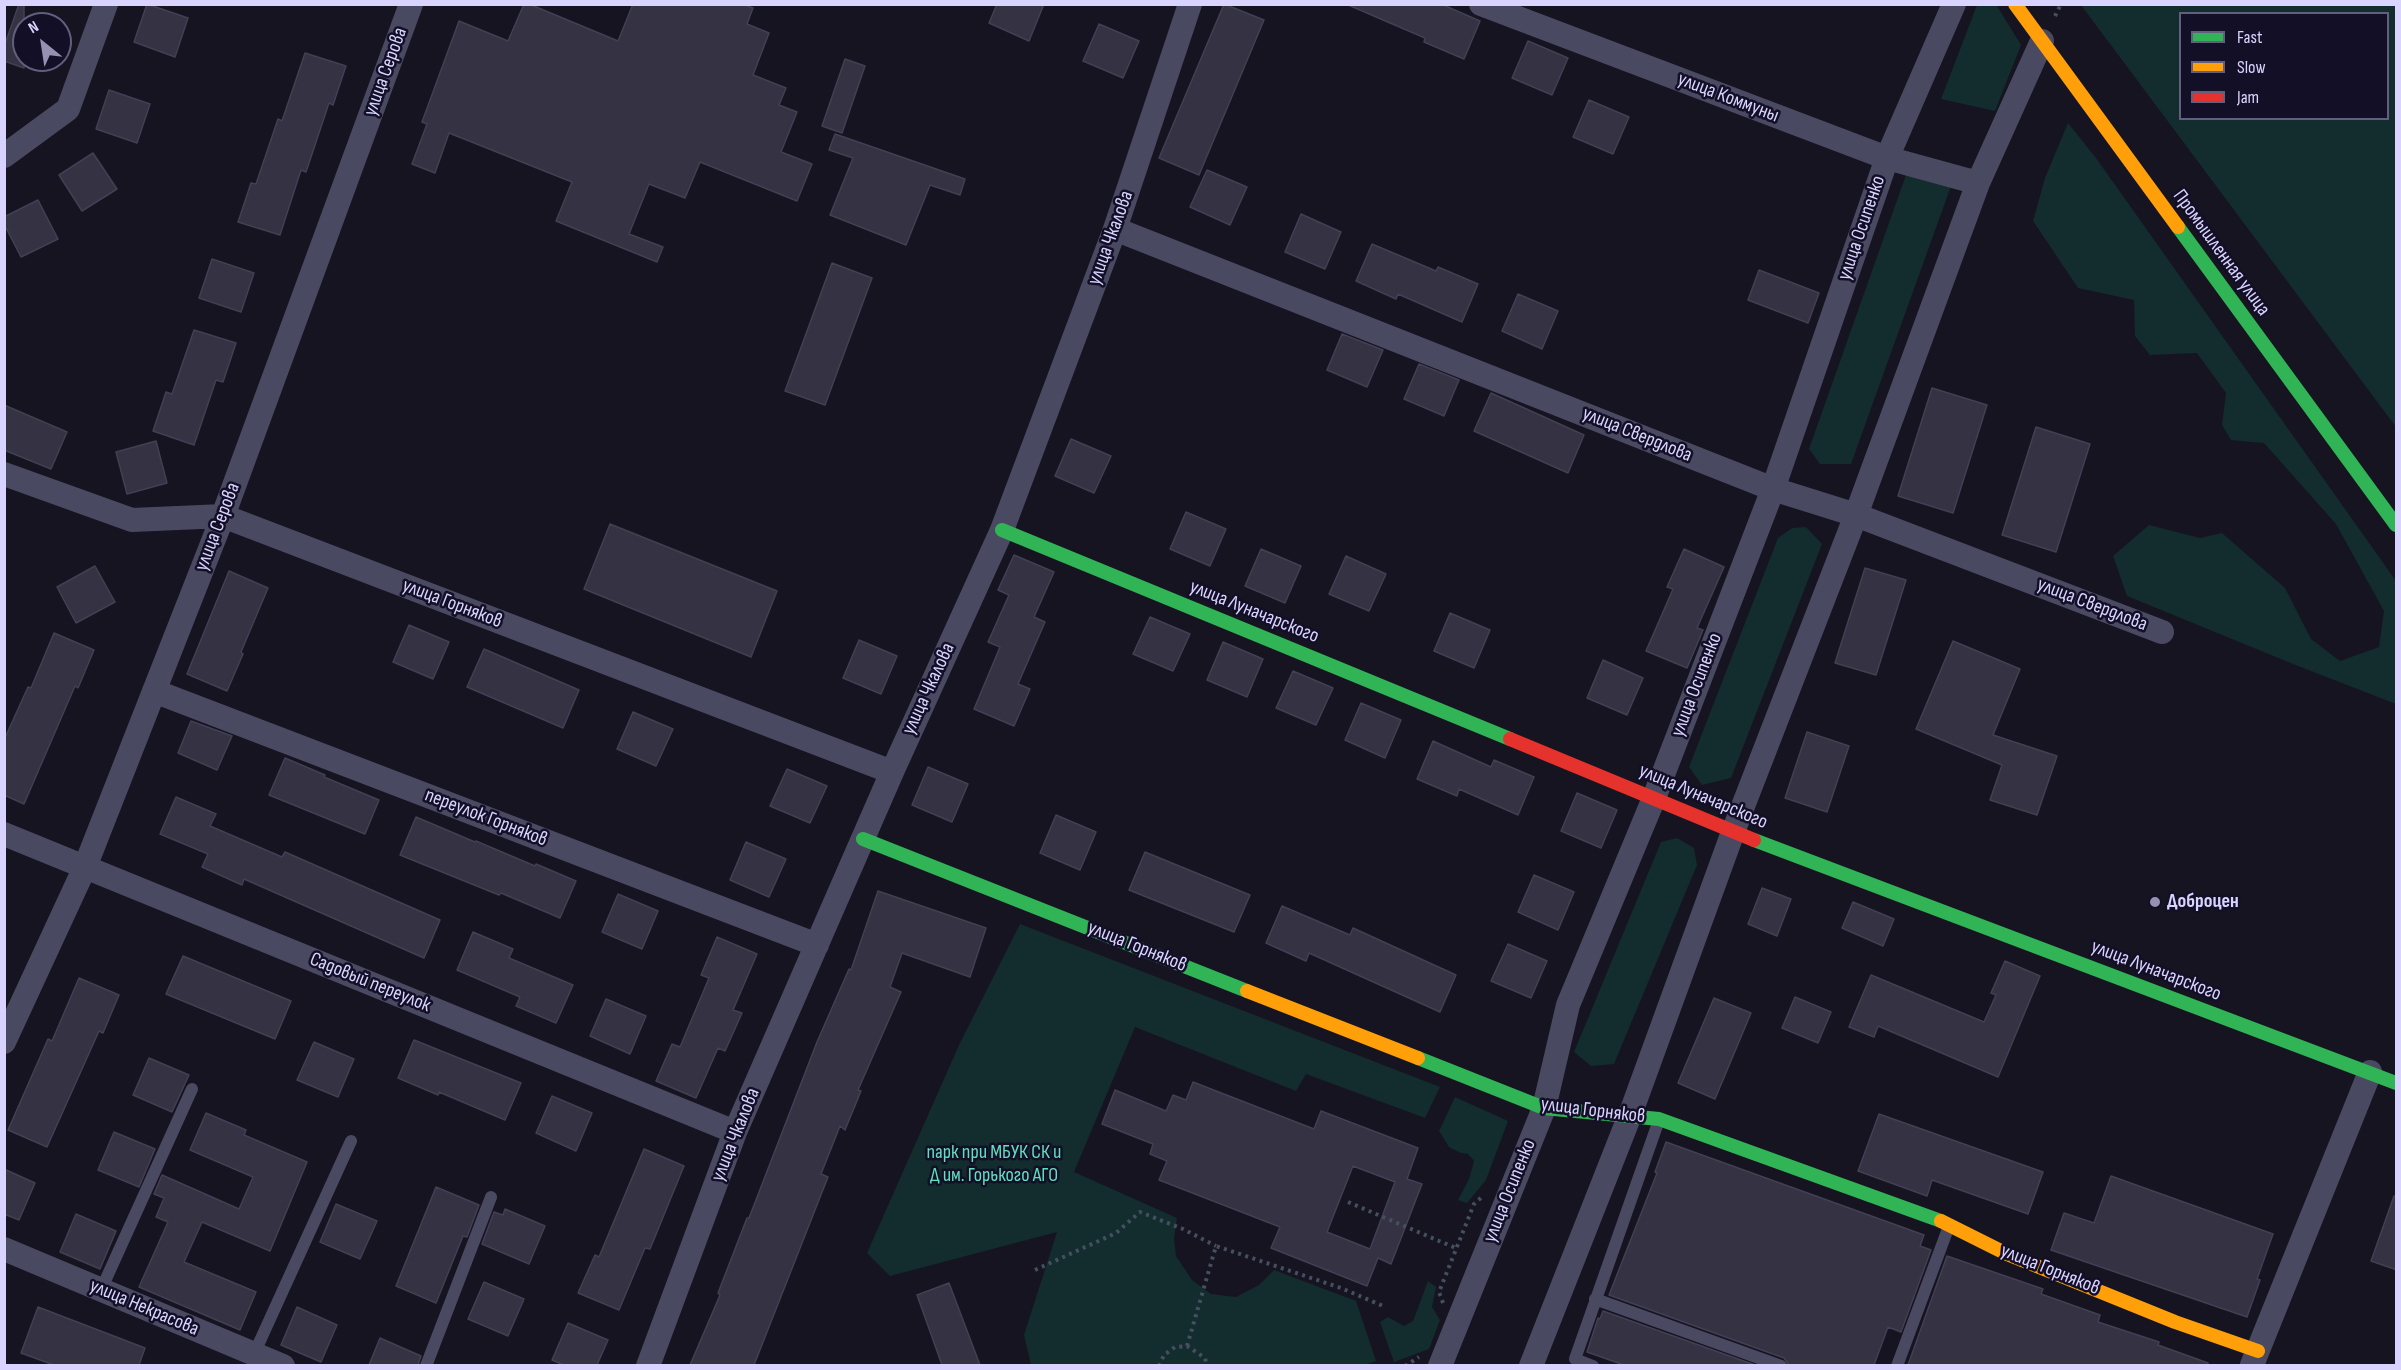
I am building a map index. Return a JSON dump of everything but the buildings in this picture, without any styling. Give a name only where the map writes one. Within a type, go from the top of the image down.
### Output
[{"type":"street","points":[[4,156],[68,110],[106,4]]},
{"type":"street","name":"улица Серова","points":[[4,1042],[85,867],[223,516],[411,4]]},
{"type":"street","name":"улица Коммуны","points":[[1481,4],[1887,158],[1978,183]]},
{"type":"street","name":"улица Осипенко","points":[[1440,1365],[1544,1108],[1568,1005],[1654,798],[1773,489],[1887,158],[1954,4]]},
{"type":"street","name":"Промышленная улица","points":[[2014,4],[2397,525]]},
{"type":"street","name":"улица Чкалова","points":[[648,1365],[735,1132],[892,772],[1002,530],[1115,229],[1186,6]]},
{"type":"street","points":[[1531,1365],[1630,1115],[1733,832],[1856,515],[1978,183],[2042,41]]},
{"type":"street","name":"улица Свердлова","points":[[1115,229],[1773,489],[1856,515],[2162,632]]},
{"type":"street","name":"улица Горняков","points":[[4,474],[132,520],[223,516],[892,772]]},
{"type":"street","name":"улица Луначарского","points":[[1002,530],[1733,832],[2397,1083]]},
{"type":"street","name":"переулок Горняков","points":[[154,691],[817,945]]},
{"type":"street","name":"Садовый переулок","points":[[4,834],[735,1132]]},
{"type":"street","name":"улица Горняков","points":[[863,839],[1544,1108],[1659,1119],[1949,1224],[2007,1254],[2175,1322],[2255,1358]]},
{"type":"street","points":[[2255,1358],[2370,1072]]},
{"type":"street","name":"улица Некрасова","points":[[4,1249],[283,1365]]},
{"type":"lane","points":[[101,1290],[192,1089]]},
{"type":"lane","points":[[1593,1365],[1575,1359],[1659,1119]]},
{"type":"lane","points":[[254,1353],[351,1141]]},
{"type":"lane","points":[[426,1365],[491,1197]]},
{"type":"lane","points":[[1898,1365],[1949,1224]]},
{"type":"lane","points":[[1595,1299],[1781,1365]]},
{"type":"path","points":[[1348,1202],[1458,1249]]},
{"type":"path","points":[[1035,1270],[1116,1233],[1140,1212],[1183,1229],[1216,1246],[1341,1288],[1383,1306]]},
{"type":"path","points":[[1187,1346],[1216,1246]]},
{"type":"path","points":[[1159,1365],[1164,1355],[1175,1347],[1187,1346],[1205,1358],[1207,1365]]},
{"type":"green space","points":[[1977,5],[1997,6],[2021,45],[1995,111],[1941,99]]},
{"type":"green space","points":[[2081,5],[2396,5],[2396,427]]},
{"type":"green space","points":[[2068,123],[2096,158],[2396,581],[2396,704],[2127,596],[2113,556],[2149,525],[2200,538],[2222,533],[2285,588],[2311,639],[2340,661],[2379,647],[2384,611],[2336,524],[2264,443],[2231,440],[2222,425],[2226,393],[2197,353],[2150,355],[2135,336],[2134,300],[2078,288],[2033,221],[2045,178]]},
{"type":"green space","points":[[1907,172],[1951,186],[1851,464],[1820,464],[1809,449]]},
{"type":"green space","points":[[1806,527],[1822,544],[1731,778],[1702,785],[1689,767],[1778,538],[1792,528]]},
{"type":"green space","points":[[1677,838],[1694,848],[1697,865],[1614,1064],[1591,1066],[1574,1052],[1661,842]]},
{"type":"green space","name":"парк при МБУК СК и Д им. Горького АГО","points":[[1020,924],[1440,1087],[1425,1118],[1306,1074],[1296,1091],[1135,1027],[1074,1172],[1177,1218],[1174,1238],[1176,1256],[1192,1280],[1211,1294],[1236,1297],[1259,1285],[1274,1270],[1356,1301],[1376,1361],[1362,1366],[1031,1365],[1024,1335],[1057,1232],[890,1276],[867,1253],[959,1045]]},
{"type":"green space","points":[[1455,1097],[1508,1121],[1486,1180],[1467,1203],[1458,1200],[1469,1179],[1474,1161],[1468,1154],[1449,1147],[1439,1131]]},
{"type":"green space","points":[[1428,1281],[1436,1287],[1432,1307],[1440,1320],[1429,1349],[1394,1362],[1380,1322],[1388,1317],[1404,1326],[1413,1321]]},
{"type":"traffic: fast","points":[[2178,227],[2396,525]]},
{"type":"traffic: fast","points":[[1002,530],[1510,739]]},
{"type":"traffic: fast","points":[[863,839],[1247,991]]},
{"type":"traffic: fast","points":[[1754,840],[2396,1083]]},
{"type":"traffic: fast","points":[[1418,1058],[1544,1108],[1659,1119],[1941,1221]]},
{"type":"traffic: slow","points":[[2015,4],[2178,227]]},
{"type":"traffic: slow","points":[[1247,991],[1418,1058]]},
{"type":"traffic: slow","points":[[1941,1221],[2007,1254],[2175,1322],[2258,1351]]},
{"type":"traffic: jam","points":[[1510,739],[1754,840]]},
{"type":"place","name":"Доброцен","points":[[2155,902]]}]
